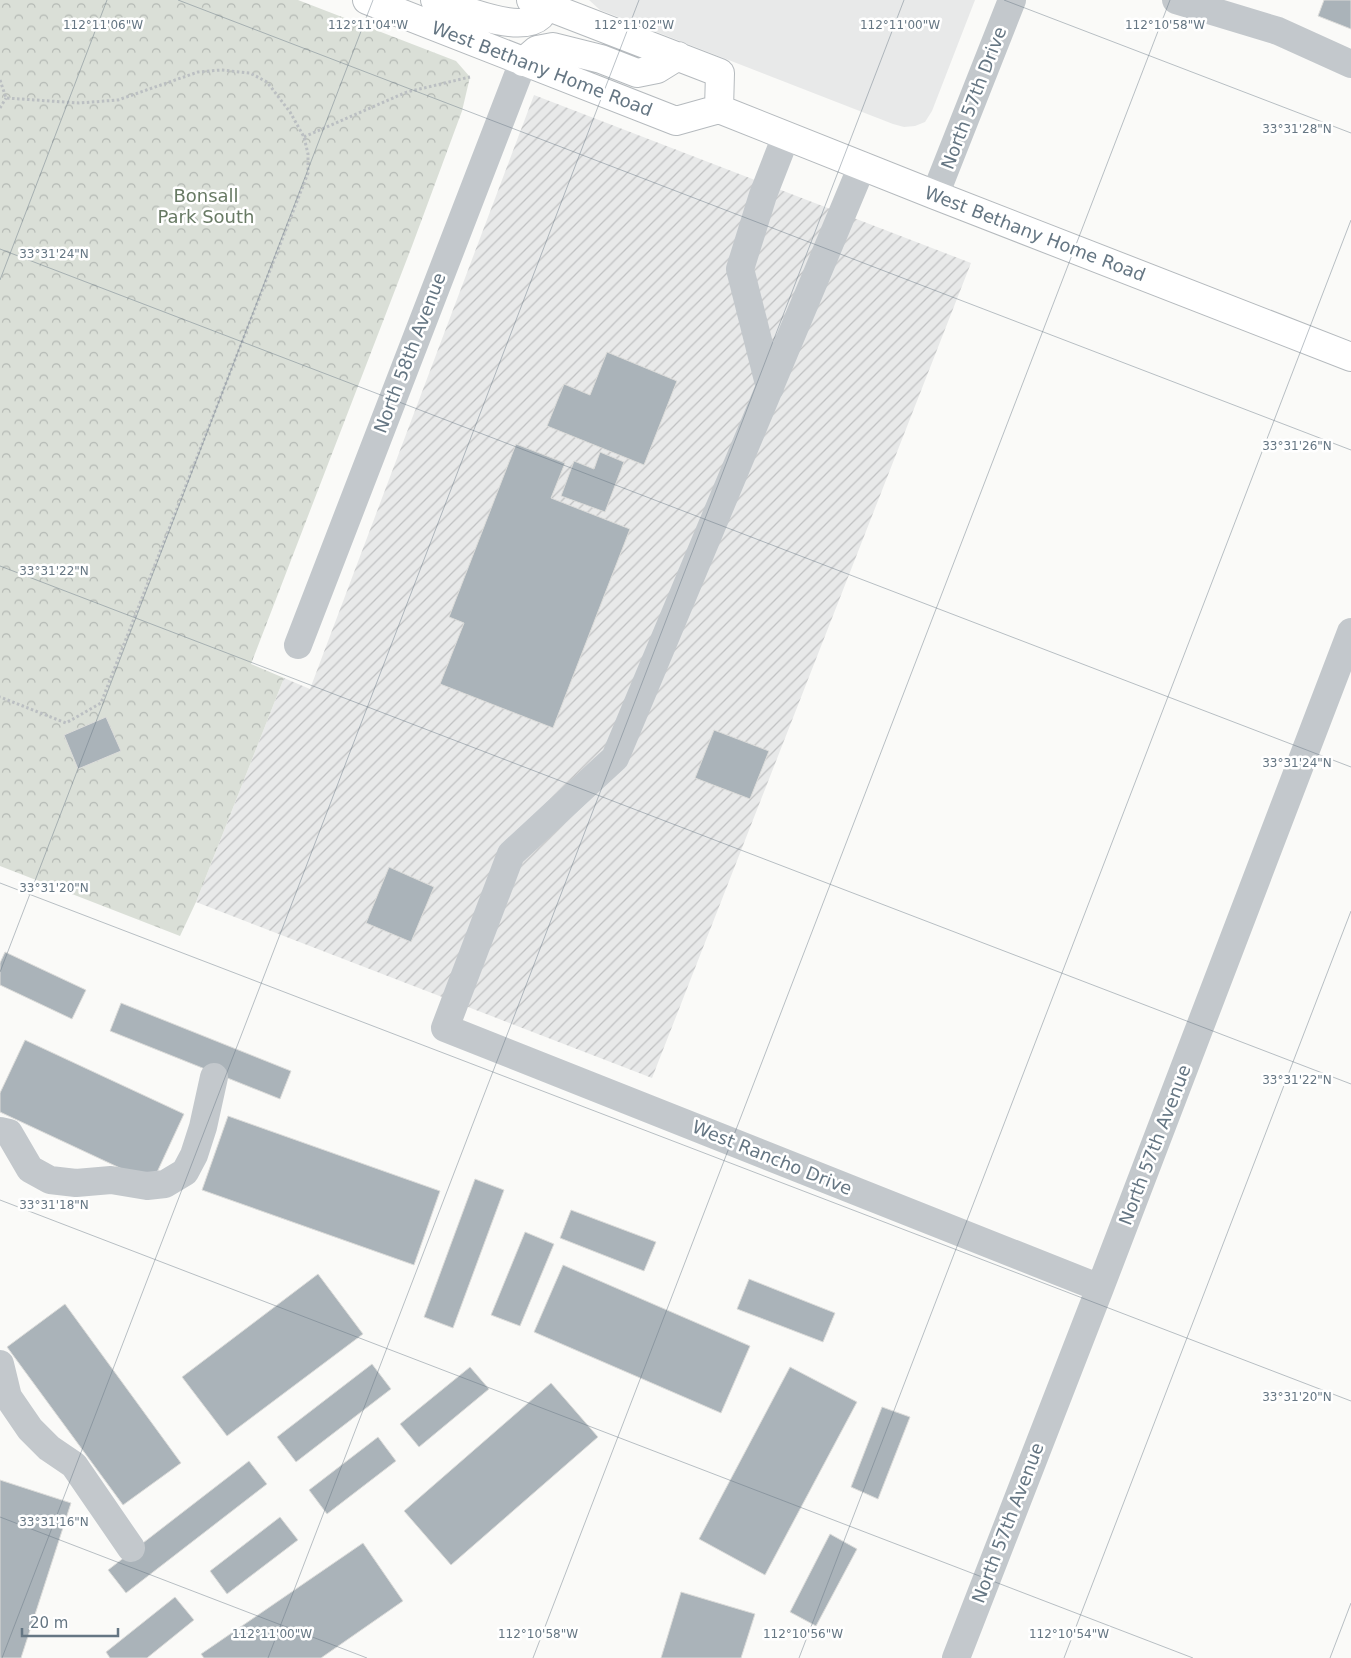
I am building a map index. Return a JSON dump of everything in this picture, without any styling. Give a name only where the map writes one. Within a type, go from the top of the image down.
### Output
[{"type":"main road","name":"West Bethany Home Road","points":[[367,0],[676,121],[719,109],[1351,357]]},
{"type":"main road","points":[[435,0],[491,19],[514,23],[530,21],[539,16],[542,2],[720,73],[719,109]]},
{"type":"main road","points":[[523,62],[537,50],[553,47],[601,60],[637,73],[656,69],[678,56]]},
{"type":"street","name":"North 57th Drive","points":[[935,195],[1012,0]]},
{"type":"street","points":[[1176,0],[1278,30],[1351,64]]},
{"type":"street","name":"North 58th Avenue","points":[[298,645],[523,62]]},
{"type":"street","points":[[770,388],[740,269],[763,195],[786,136]]},
{"type":"street","points":[[770,388],[862,166]]},
{"type":"street","name":"West Rancho Drive","points":[[770,388],[615,758],[511,854],[445,1028],[1100,1288]]},
{"type":"street","name":"North 57th Avenue","points":[[956,1658],[1351,632]]},
{"type":"street","points":[[0,1131],[9,1133],[30,1169],[50,1180],[76,1183],[111,1180],[146,1186],[165,1184],[185,1172],[194,1155],[203,1127],[214,1077]]},
{"type":"street","points":[[0,1364],[8,1397],[30,1429],[48,1448],[74,1465],[131,1548]]},
{"type":"path","points":[[0,697],[66,723],[102,703],[308,173],[308,154],[304,137],[290,112],[267,82],[250,73],[222,70],[198,72],[118,100],[79,103],[6,98]]},
{"type":"path","points":[[304,137],[407,92],[470,77]]},
{"type":"path","points":[[0,80],[6,98],[0,108]]},
{"type":"shaded area","points":[[589,0],[975,0],[932,111],[925,122],[915,126],[904,127],[600,10]]},
{"type":"shaded area","points":[[534,95],[971,263],[652,1078],[196,902],[284,678],[310,689]]},
{"type":"green space","name":"Bonsall Park South","points":[[0,0],[298,0],[456,61],[470,77],[462,111],[412,246],[251,664],[284,678],[196,902],[180,936],[0,866]]},
{"type":"building","points":[[1324,0],[1351,0],[1351,29],[1318,16]]},
{"type":"building","points":[[607,352],[677,381],[644,465],[547,426],[564,384],[590,395]]},
{"type":"building","points":[[516,444],[565,463],[551,498],[630,529],[553,728],[440,684],[464,623],[449,617]]},
{"type":"building","points":[[600,452],[624,462],[605,512],[561,496],[574,461],[594,469]]},
{"type":"building","points":[[106,717],[121,751],[78,769],[64,735]]},
{"type":"building","points":[[714,730],[769,751],[750,799],[695,778]]},
{"type":"building","points":[[389,867],[434,887],[411,942],[366,923]]},
{"type":"building","points":[[5,952],[86,990],[72,1019],[0,985],[0,963]]},
{"type":"building","points":[[121,1003],[291,1071],[280,1099],[110,1031]]},
{"type":"building","points":[[25,1040],[184,1114],[152,1183],[0,1112],[0,1093]]},
{"type":"building","points":[[228,1116],[440,1191],[414,1265],[202,1190]]},
{"type":"building","points":[[475,1179],[504,1190],[453,1328],[424,1317]]},
{"type":"building","points":[[571,1210],[656,1242],[644,1271],[560,1238]]},
{"type":"building","points":[[525,1232],[554,1244],[520,1326],[491,1315]]},
{"type":"building","points":[[563,1265],[750,1346],[721,1413],[534,1332]]},
{"type":"building","points":[[318,1274],[363,1334],[227,1436],[182,1377]]},
{"type":"building","points":[[749,1279],[835,1313],[823,1342],[737,1309]]},
{"type":"building","points":[[65,1304],[181,1463],[123,1505],[7,1347]]},
{"type":"building","points":[[372,1364],[391,1389],[296,1462],[277,1437]]},
{"type":"building","points":[[470,1367],[489,1389],[419,1447],[400,1424]]},
{"type":"building","points":[[790,1367],[857,1402],[765,1575],[699,1539]]},
{"type":"building","points":[[551,1383],[598,1437],[451,1565],[404,1511]]},
{"type":"building","points":[[882,1407],[910,1417],[878,1499],[851,1487]]},
{"type":"building","points":[[378,1437],[396,1461],[327,1514],[309,1490]]},
{"type":"building","points":[[249,1461],[267,1484],[126,1593],[108,1570]]},
{"type":"building","points":[[0,1480],[71,1503],[21,1658],[0,1658]]},
{"type":"building","points":[[280,1517],[298,1540],[227,1594],[210,1571]]},
{"type":"building","points":[[830,1534],[857,1549],[816,1626],[790,1612]]},
{"type":"building","points":[[363,1543],[403,1601],[321,1658],[204,1658],[201,1654]]},
{"type":"building","points":[[681,1592],[755,1614],[741,1658],[661,1658]]},
{"type":"building","points":[[175,1597],[194,1620],[147,1658],[110,1658],[106,1652]]}]
